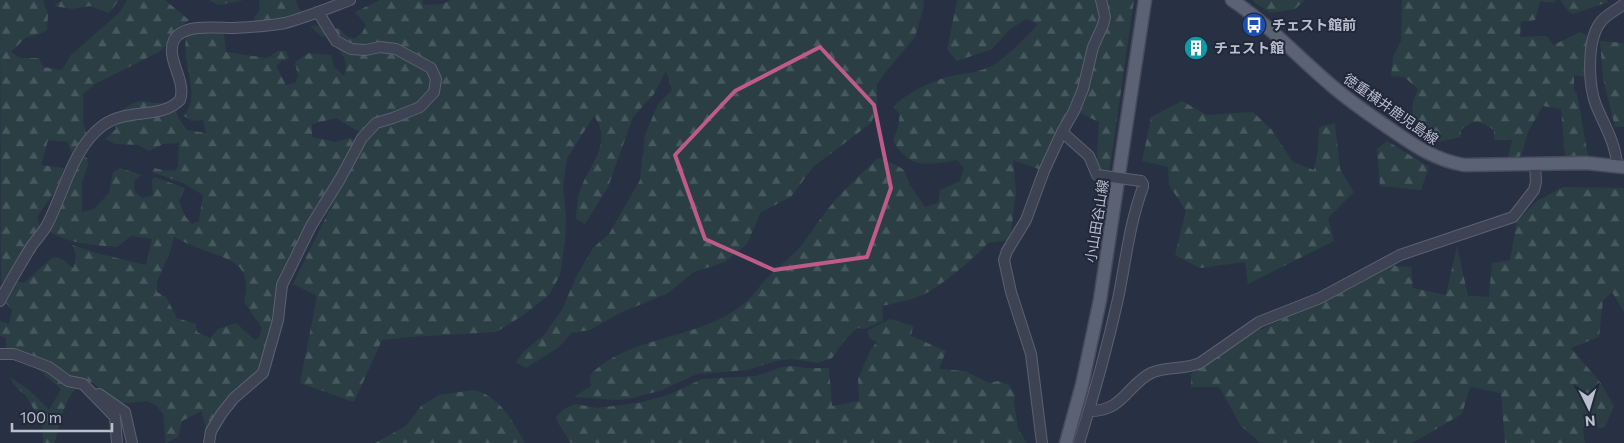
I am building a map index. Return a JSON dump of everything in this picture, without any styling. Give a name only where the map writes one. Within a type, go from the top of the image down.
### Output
[{"type":"main road","name":"小山田谷山線","points":[[1066,443],[1086,369],[1100,300],[1145,0]]},
{"type":"main road","name":"徳重横井鹿児島線","points":[[1232,0],[1257,19],[1331,86],[1411,144],[1431,156],[1464,165],[1586,163],[1621,166]]},
{"type":"street","points":[[0,301],[31,247],[48,224],[70,170],[86,145],[100,128],[112,120],[126,115],[166,110],[180,100],[181,90],[172,47],[182,31],[283,23],[350,0]]},
{"type":"street","points":[[1042,443],[1031,354],[1011,292],[1004,260],[1007,251],[1026,220],[1037,187],[1083,89],[1093,47],[1103,26],[1104,17],[1101,0]]},
{"type":"street","points":[[1621,166],[1593,97],[1590,59],[1592,43],[1600,21],[1624,4]]},
{"type":"street","points":[[209,443],[211,431],[222,413],[234,398],[263,373],[278,320],[282,285],[311,226],[340,179],[362,138],[376,123],[420,107],[434,92],[436,79],[431,68],[396,49],[380,47],[366,50],[351,50],[336,41],[318,12]]},
{"type":"street","points":[[1062,132],[1089,156],[1097,175],[1141,182],[1143,184],[1134,212],[1118,296],[1079,443]]},
{"type":"street","points":[[1089,411],[1101,410],[1116,404],[1149,374],[1160,370],[1190,367],[1200,363],[1259,322],[1320,298],[1400,255],[1513,217],[1534,190],[1536,182],[1535,164]]},
{"type":"street","points":[[0,354],[14,354],[49,367],[68,381],[84,386],[107,399],[125,412],[132,443]]},
{"type":"street","points":[[84,386],[115,417],[117,443]]},
{"type":"highlighted area","points":[[820,47],[874,105],[891,188],[867,257],[774,270],[705,239],[675,155],[735,91]]},
{"type":"green space","points":[[0,0],[43,0],[48,15],[47,30],[25,38],[11,52],[21,58],[39,58],[43,67],[62,70],[70,56],[120,12],[127,0],[165,0],[189,20],[173,32],[166,46],[159,52],[95,84],[83,94],[83,119],[87,134],[72,153],[68,142],[48,140],[41,165],[64,168],[56,190],[37,217],[42,232],[30,240],[1,284]]},
{"type":"green space","points":[[62,0],[119,0],[109,13],[90,6],[72,9],[54,6]]},
{"type":"green space","points":[[209,0],[244,0],[218,5]]},
{"type":"green space","points":[[259,0],[296,0],[299,9],[309,20],[259,30],[254,18],[260,10]]},
{"type":"green space","points":[[380,0],[423,0],[423,5],[443,4],[450,0],[923,0],[924,6],[915,37],[877,84],[877,110],[871,123],[813,167],[791,197],[761,212],[747,244],[725,262],[694,272],[668,293],[620,313],[590,330],[571,333],[559,347],[526,368],[516,362],[523,352],[544,335],[562,310],[576,277],[593,248],[609,234],[640,180],[645,135],[658,104],[672,90],[666,71],[654,94],[633,117],[608,187],[585,224],[576,219],[577,207],[581,188],[601,144],[599,126],[594,116],[567,158],[563,187],[566,216],[565,241],[560,275],[549,295],[522,316],[496,332],[382,340],[354,402],[300,383],[317,296],[293,284],[366,136],[336,118],[312,124],[312,137],[335,142],[350,138],[358,141],[295,245],[280,281],[279,313],[263,365],[227,398],[218,413],[211,443],[201,411],[182,421],[178,437],[166,443],[163,414],[156,405],[147,401],[117,403],[92,382],[80,385],[71,395],[63,411],[55,443],[43,443],[42,423],[26,396],[14,385],[10,377],[30,391],[49,410],[61,389],[40,371],[6,351],[6,338],[0,336],[0,321],[9,324],[12,310],[6,303],[17,281],[24,283],[53,257],[64,260],[73,268],[76,256],[72,245],[146,265],[152,239],[131,236],[117,247],[73,241],[49,231],[68,185],[76,153],[87,158],[88,164],[82,183],[82,212],[94,209],[109,193],[113,172],[120,168],[142,175],[134,181],[135,192],[142,198],[153,195],[152,180],[154,177],[185,188],[179,201],[185,216],[192,224],[199,221],[203,195],[183,183],[152,172],[154,168],[167,171],[176,170],[178,166],[179,143],[163,144],[149,151],[138,145],[115,144],[105,139],[116,129],[112,116],[138,101],[155,103],[172,100],[177,89],[168,59],[179,57],[184,79],[184,103],[176,112],[187,130],[206,133],[203,120],[192,121],[184,116],[188,110],[191,97],[186,36],[196,34],[224,34],[226,52],[267,58],[278,51],[286,51],[289,59],[281,61],[276,66],[286,85],[295,83],[298,76],[295,62],[309,53],[331,55],[334,67],[344,76],[346,63],[342,54],[327,36],[322,37],[310,26],[327,25],[332,30],[339,28],[346,36],[354,39],[362,33],[366,25],[355,12]],"holes":[[[174,237],[225,258],[239,267],[246,280],[244,302],[262,328],[259,337],[255,340],[236,323],[218,329],[210,338],[197,332],[196,324],[177,318],[166,297],[157,292],[157,282],[170,252]]]},
{"type":"green space","points":[[957,0],[1134,0],[1109,174],[1098,172],[1099,122],[1076,111],[1041,170],[1013,160],[1016,192],[1010,240],[988,243],[956,272],[928,292],[911,299],[882,306],[883,321],[864,329],[857,328],[844,341],[832,358],[818,363],[791,359],[776,361],[748,370],[697,374],[662,390],[633,398],[617,400],[574,397],[591,386],[590,375],[607,361],[626,351],[709,324],[729,314],[747,301],[764,281],[800,247],[837,198],[878,158],[904,170],[910,185],[925,207],[938,203],[940,190],[960,181],[964,168],[957,160],[928,164],[920,163],[906,157],[899,150],[893,141],[900,114],[893,107],[911,93],[932,82],[990,67],[1006,56],[1038,24],[1026,19],[1009,30],[992,49],[957,61],[947,50]]},
{"type":"green space","points":[[1253,0],[1305,0],[1295,9],[1271,13]]},
{"type":"green space","points":[[1402,0],[1557,0],[1553,3],[1540,1],[1535,20],[1521,22],[1520,37],[1547,36],[1553,45],[1581,32],[1595,41],[1594,60],[1598,87],[1586,77],[1574,75],[1574,91],[1577,93],[1588,156],[1565,157],[1561,109],[1543,106],[1528,132],[1519,157],[1508,157],[1512,140],[1494,140],[1494,130],[1477,122],[1461,130],[1461,137],[1433,143],[1412,121],[1413,102],[1418,89],[1404,77],[1391,76],[1393,57],[1401,41]]},
{"type":"green space","points":[[1560,0],[1607,0],[1608,2],[1573,14],[1569,12]]},
{"type":"green space","points":[[1600,41],[1624,43],[1624,127],[1615,127],[1603,78]]},
{"type":"green space","points":[[1182,101],[1207,115],[1253,112],[1271,129],[1293,162],[1314,170],[1318,150],[1319,127],[1335,123],[1340,169],[1354,192],[1328,218],[1334,241],[1248,284],[1245,262],[1200,268],[1175,255],[1186,211],[1169,185],[1168,167],[1142,161],[1151,117]]},
{"type":"green space","points":[[1387,141],[1429,167],[1421,190],[1380,186],[1377,149]]},
{"type":"green space","points":[[1563,187],[1624,188],[1624,312],[1612,292],[1603,301],[1599,337],[1571,348],[1600,382],[1614,406],[1605,427],[1583,429],[1585,443],[1505,443],[1501,393],[1470,387],[1462,414],[1412,443],[1261,443],[1241,426],[1219,387],[1191,387],[1191,374],[1204,363],[1256,332],[1346,289],[1385,265],[1411,267],[1413,288],[1446,295],[1457,246],[1468,296],[1489,297],[1492,263],[1510,260],[1517,221],[1537,201]]},
{"type":"green space","points":[[890,319],[913,326],[911,336],[946,351],[939,369],[965,371],[989,383],[998,381],[1009,385],[1015,395],[1014,402],[1018,429],[1027,443],[571,443],[556,417],[564,409],[576,404],[597,408],[638,403],[668,395],[702,379],[756,376],[782,367],[793,366],[829,368],[832,406],[859,401],[858,379],[871,349],[877,342],[870,338],[867,331]]},
{"type":"green space","points":[[473,390],[490,397],[498,403],[510,418],[525,443],[375,443],[406,426],[421,406],[439,395]]},
{"type":"place","name":"チェスト館前","points":[[1254,25]]},
{"type":"place","name":"チェスト館","points":[[1196,48]]}]
